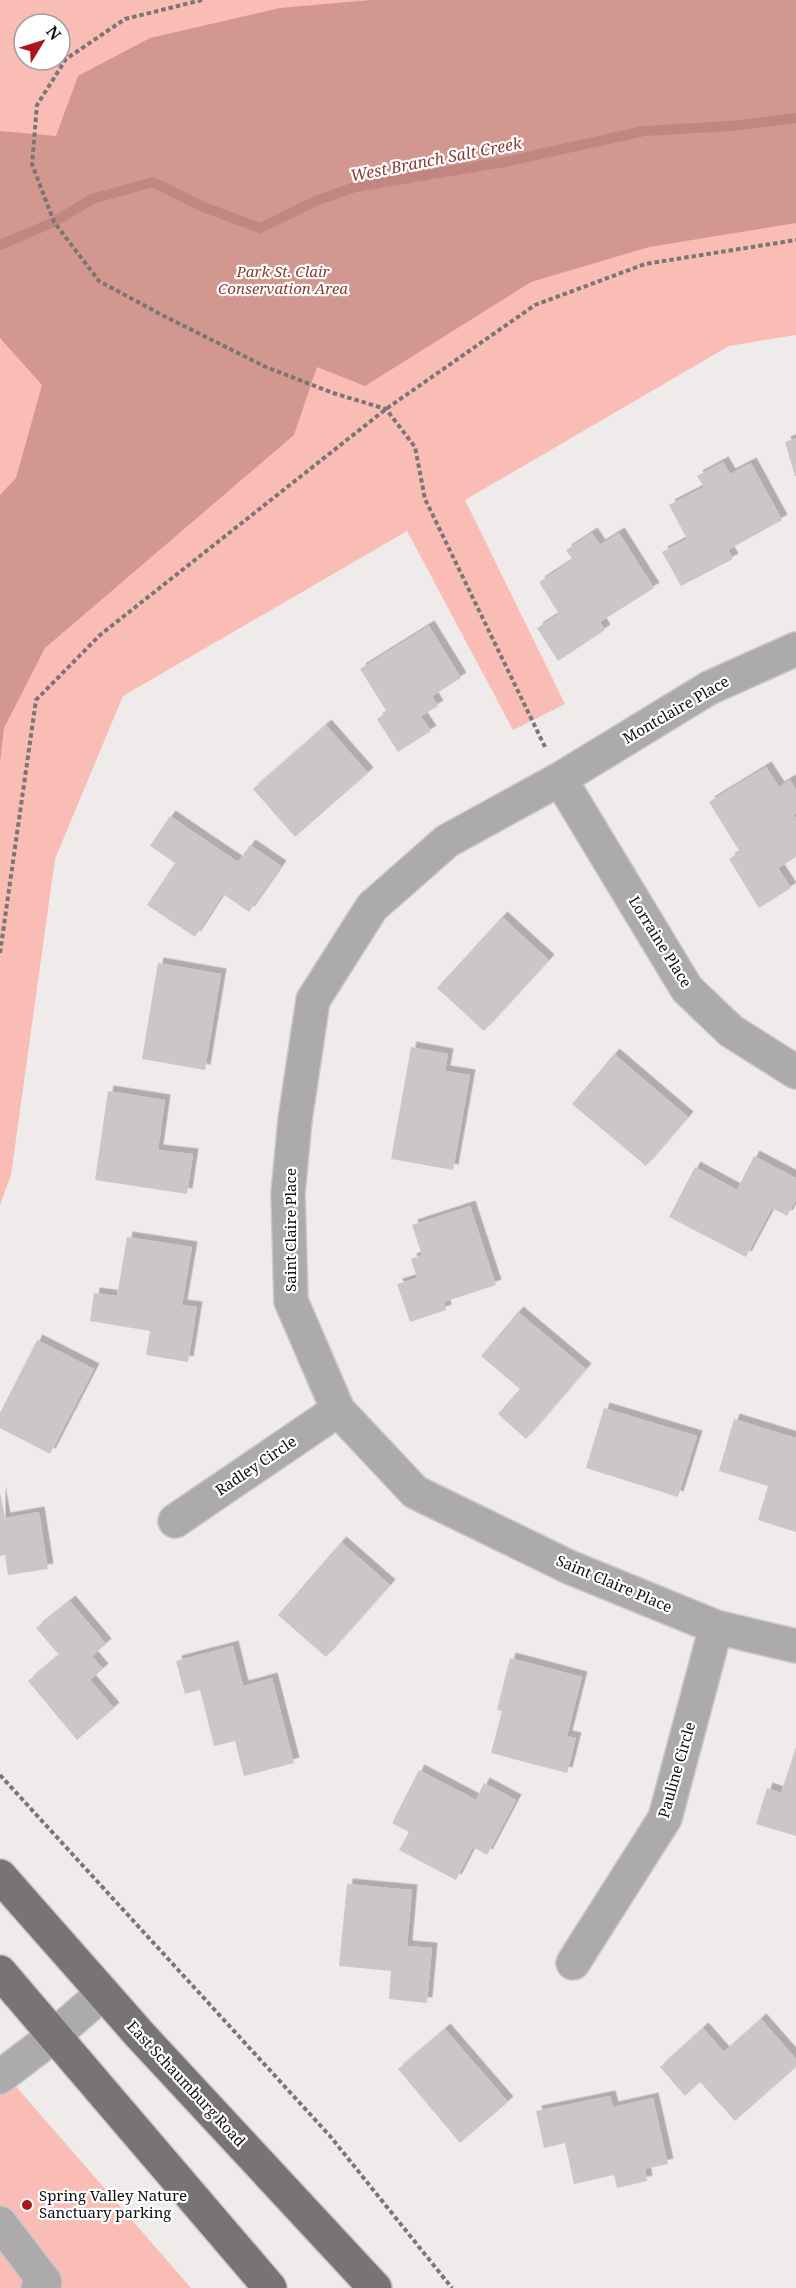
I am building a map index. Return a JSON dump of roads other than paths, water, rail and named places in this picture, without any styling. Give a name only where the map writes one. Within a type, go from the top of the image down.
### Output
[{"type":"main road","name":"East Schaumburg Road","points":[[0,1876],[103,1993],[375,2288]]},
{"type":"main road","points":[[0,1972],[270,2288]]},
{"type":"street","name":"Montclaire Place","points":[[560,778],[709,688],[796,649]]},
{"type":"street","name":"Lorraine Place","points":[[560,778],[687,989],[731,1031],[796,1072]]},
{"type":"street","name":"Saint Claire Place","points":[[560,778],[447,841],[380,900],[372,908],[313,1000],[295,1120],[288,1193],[291,1301],[338,1410],[415,1492],[569,1567],[716,1627],[796,1646]]},
{"type":"street","name":"Radley Circle","points":[[175,1521],[338,1410]]},
{"type":"street","name":"Pauline Circle","points":[[573,1963],[665,1818],[716,1627]]},
{"type":"street","points":[[0,2077],[55,2035],[103,1993]]},
{"type":"street","points":[[0,2223],[44,2286]]},
{"type":"waterway","name":"West Branch Salt Creek","points":[[0,245],[54,222],[92,199],[153,182],[203,207],[260,228],[318,200],[355,187],[504,162],[644,131],[731,126],[796,118]]},
{"type":"place","name":"Spring Valley Nature Sanctuary parking","points":[[27,2205]]},
{"type":"park label","name":"Park St. Clair Conservation Area","points":[[283,280]]}]
